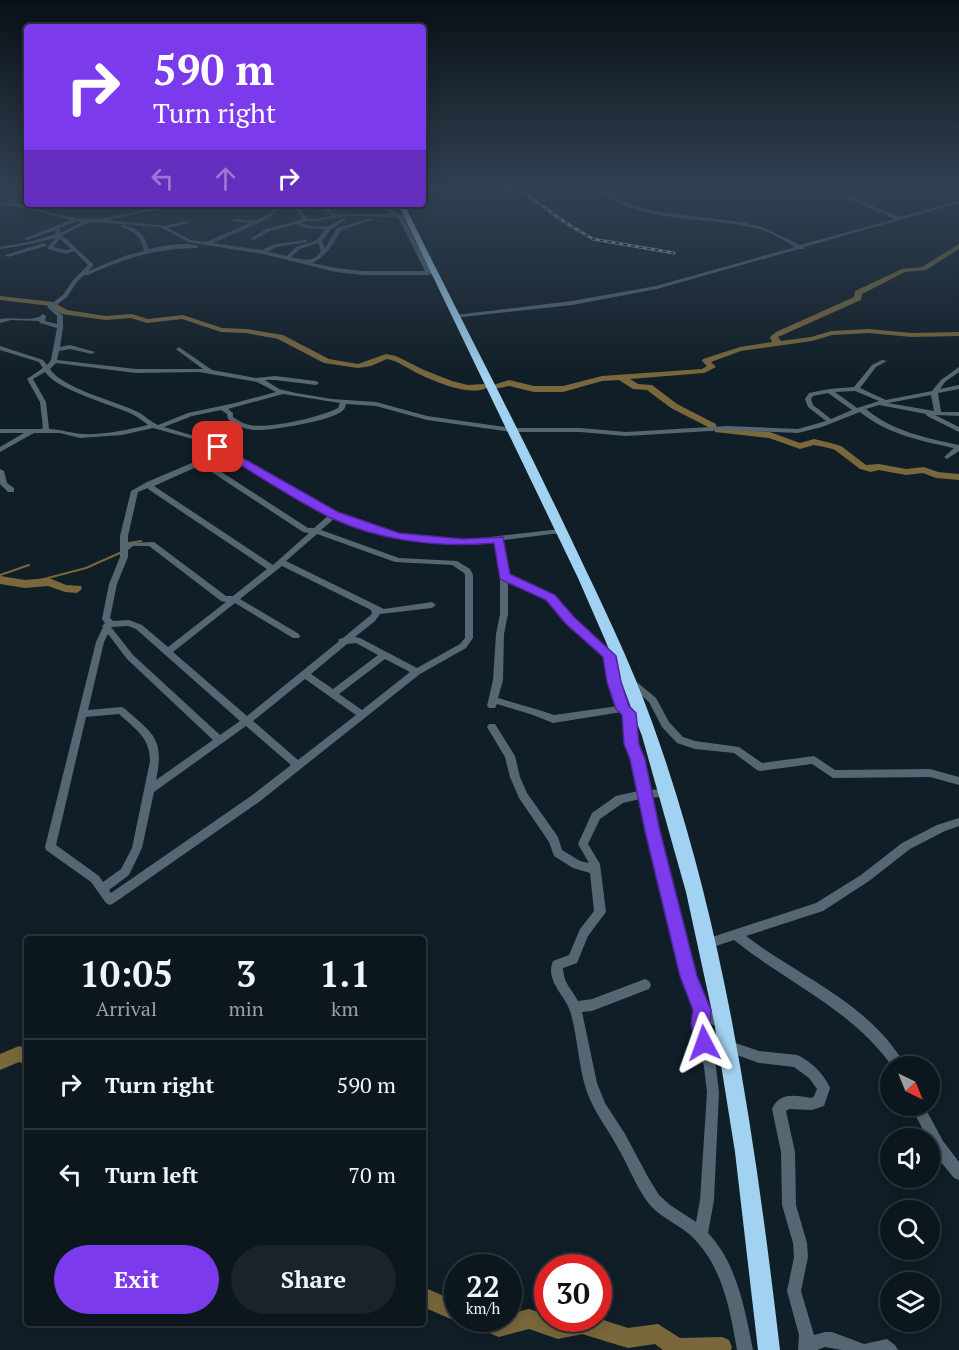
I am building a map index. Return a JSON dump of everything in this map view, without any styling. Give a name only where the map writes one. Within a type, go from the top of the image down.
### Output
[{"type":"highway","points":[[420,252],[456,317],[588,587],[639,707],[667,793],[707,944],[727,1046],[748,1177],[769,1350]]},
{"type":"street","points":[[8,255],[12,252]]},
{"type":"street","points":[[0,321],[13,317],[30,322],[41,319],[65,296],[91,265],[75,252]]},
{"type":"street","points":[[81,276],[116,259],[139,252]]},
{"type":"street","points":[[263,252],[344,272],[431,272]]},
{"type":"street","points":[[288,258],[294,252]]},
{"type":"street","points":[[309,262],[323,252]]},
{"type":"street","points":[[456,317],[529,309],[622,294],[786,252]]},
{"type":"street","points":[[44,430],[46,428],[43,401],[32,386],[30,379],[40,371],[48,369],[54,361],[60,316],[51,309]]},
{"type":"street","points":[[41,319],[42,322],[60,327]]},
{"type":"street","points":[[55,350],[70,347],[92,352]]},
{"type":"street","points":[[0,354],[4,349],[41,361],[51,376],[70,387],[137,414],[156,426],[202,440],[226,451],[334,515],[398,536],[420,540],[463,542],[560,531]]},
{"type":"street","points":[[179,349],[213,372]]},
{"type":"street","points":[[54,361],[136,371],[213,372],[255,379],[275,378],[316,383]]},
{"type":"street","points":[[856,389],[874,366],[884,361]]},
{"type":"street","points":[[938,414],[934,392],[943,381],[959,369]]},
{"type":"street","points":[[255,379],[282,392],[344,402],[376,404],[427,418],[512,430],[572,430],[626,434],[728,428],[790,432],[807,430],[880,402],[959,387]]},
{"type":"street","points":[[830,421],[817,413],[808,402],[811,394],[856,389],[880,402],[920,411],[959,416]]},
{"type":"street","points":[[829,391],[870,417],[897,429],[920,438],[959,447]]},
{"type":"street","points":[[0,431],[44,430],[80,436],[122,433],[282,392]]},
{"type":"street","points":[[223,408],[230,413],[230,418],[237,425],[270,429],[323,418],[341,409],[344,402]]},
{"type":"street","points":[[920,411],[959,430]]},
{"type":"street","points":[[0,450],[36,430]]},
{"type":"street","points":[[947,458],[959,447]]},
{"type":"street","points":[[219,740],[129,657],[107,625],[106,619],[108,601],[124,549],[124,536],[135,491],[226,451]]},
{"type":"street","points":[[107,625],[82,714],[50,847],[95,879],[110,900],[298,766],[417,672],[463,646],[469,638],[471,603],[467,571],[453,563],[408,561],[384,556],[316,531],[306,530],[201,462]]},
{"type":"street","points":[[0,471],[4,484],[11,490]]},
{"type":"street","points":[[150,484],[151,488],[272,568]]},
{"type":"street","points":[[169,651],[281,562],[334,515]]},
{"type":"street","points":[[499,539],[504,576],[504,614],[493,703],[536,712],[553,719],[639,707]]},
{"type":"street","points":[[124,549],[131,544],[151,544],[218,595],[234,599],[296,636]]},
{"type":"street","points":[[281,562],[373,614],[432,605]]},
{"type":"street","points":[[504,576],[550,597],[569,620],[653,700],[665,724],[680,740],[695,745],[736,750],[760,767],[814,760],[833,774],[930,772],[959,781]]},
{"type":"street","points":[[149,790],[247,721],[373,614]]},
{"type":"street","points":[[107,625],[135,624],[169,651],[298,766]]},
{"type":"street","points":[[357,640],[356,633],[359,628]]},
{"type":"street","points":[[342,641],[357,640],[417,672]]},
{"type":"street","points":[[333,694],[384,655]]},
{"type":"street","points":[[609,656],[614,682],[623,709],[629,713],[630,738],[638,759],[644,794],[688,976],[702,1010],[711,1019],[722,1021]]},
{"type":"street","points":[[304,674],[363,715]]},
{"type":"street","points":[[82,714],[121,710],[153,741],[156,756],[137,848],[125,872],[102,889]]},
{"type":"street","points":[[492,727],[510,756],[515,777],[523,795],[554,840],[558,853],[577,865],[595,869]]},
{"type":"street","points":[[667,793],[644,794],[620,799],[599,813],[593,820],[583,844],[595,864],[600,912],[584,933],[573,959],[557,965],[557,978],[560,988],[575,1007],[586,1065],[595,1095],[605,1116],[625,1145],[655,1202],[700,1235],[723,1266],[745,1350]]},
{"type":"street","points":[[707,944],[819,907],[865,878],[906,846],[941,828],[959,822]]},
{"type":"street","points":[[735,934],[762,955],[812,985],[842,1007],[882,1043],[892,1056]]},
{"type":"street","points":[[575,1007],[592,1005],[645,985]]},
{"type":"street","points":[[700,1235],[707,1200],[713,1092],[710,1067],[701,1033],[702,1010]]},
{"type":"street","points":[[727,1046],[759,1057],[797,1061],[813,1074],[824,1088],[819,1101],[812,1104],[786,1102],[779,1108],[788,1152],[789,1205],[800,1243],[801,1257],[794,1291],[807,1335],[806,1350]]},
{"type":"street","points":[[922,1116],[938,1146],[959,1173]]},
{"type":"street","points":[[806,1350],[812,1342],[823,1339],[837,1339],[860,1350]]},
{"type":"street","points":[[868,1350],[887,1347],[890,1350]]},
{"type":"waterway","points":[[775,344],[777,341],[774,337],[779,334],[858,298],[858,293],[904,270],[924,269],[950,252]]},
{"type":"waterway","points":[[0,298],[53,304],[65,312],[106,318],[132,316],[147,321],[183,317],[221,330],[246,331],[280,337],[327,361],[358,366],[386,356],[396,358],[421,372],[449,383],[468,388],[484,387]]},
{"type":"waterway","points":[[775,344],[812,339],[831,333],[869,331],[911,335],[959,334]]},
{"type":"waterway","points":[[621,378],[704,371],[712,367],[706,361],[740,349],[775,344]]},
{"type":"waterway","points":[[494,386],[509,383],[534,389],[563,389],[602,379],[621,378]]},
{"type":"waterway","points":[[621,378],[636,387],[649,387],[674,406],[713,426]]},
{"type":"waterway","points":[[718,430],[770,435],[800,446],[814,442],[831,446],[838,448],[863,467],[871,469],[879,467],[906,472],[924,470],[936,475],[959,477]]},
{"type":"waterway","points":[[129,543],[141,541]]},
{"type":"waterway","points":[[25,584],[86,568],[122,552]]},
{"type":"waterway","points":[[0,575],[29,565]]},
{"type":"waterway","points":[[0,580],[25,584],[49,582],[65,588],[77,589]]},
{"type":"waterway","points":[[0,1062],[19,1054],[24,1056]]},
{"type":"waterway","points":[[426,1298],[444,1306]]},
{"type":"waterway","points":[[522,1321],[529,1319],[558,1329],[582,1324],[628,1338],[658,1334],[677,1348],[722,1347]]},
{"type":"railway","points":[[668,252],[674,253]]},
{"type":"route","points":[[218,447],[334,515],[398,536],[420,540],[463,542],[499,539],[504,576],[545,593],[569,620],[609,656],[614,682],[623,709],[629,713],[631,744],[638,759],[652,831],[666,879],[688,976],[702,1010],[700,1024],[704,1043]]}]
